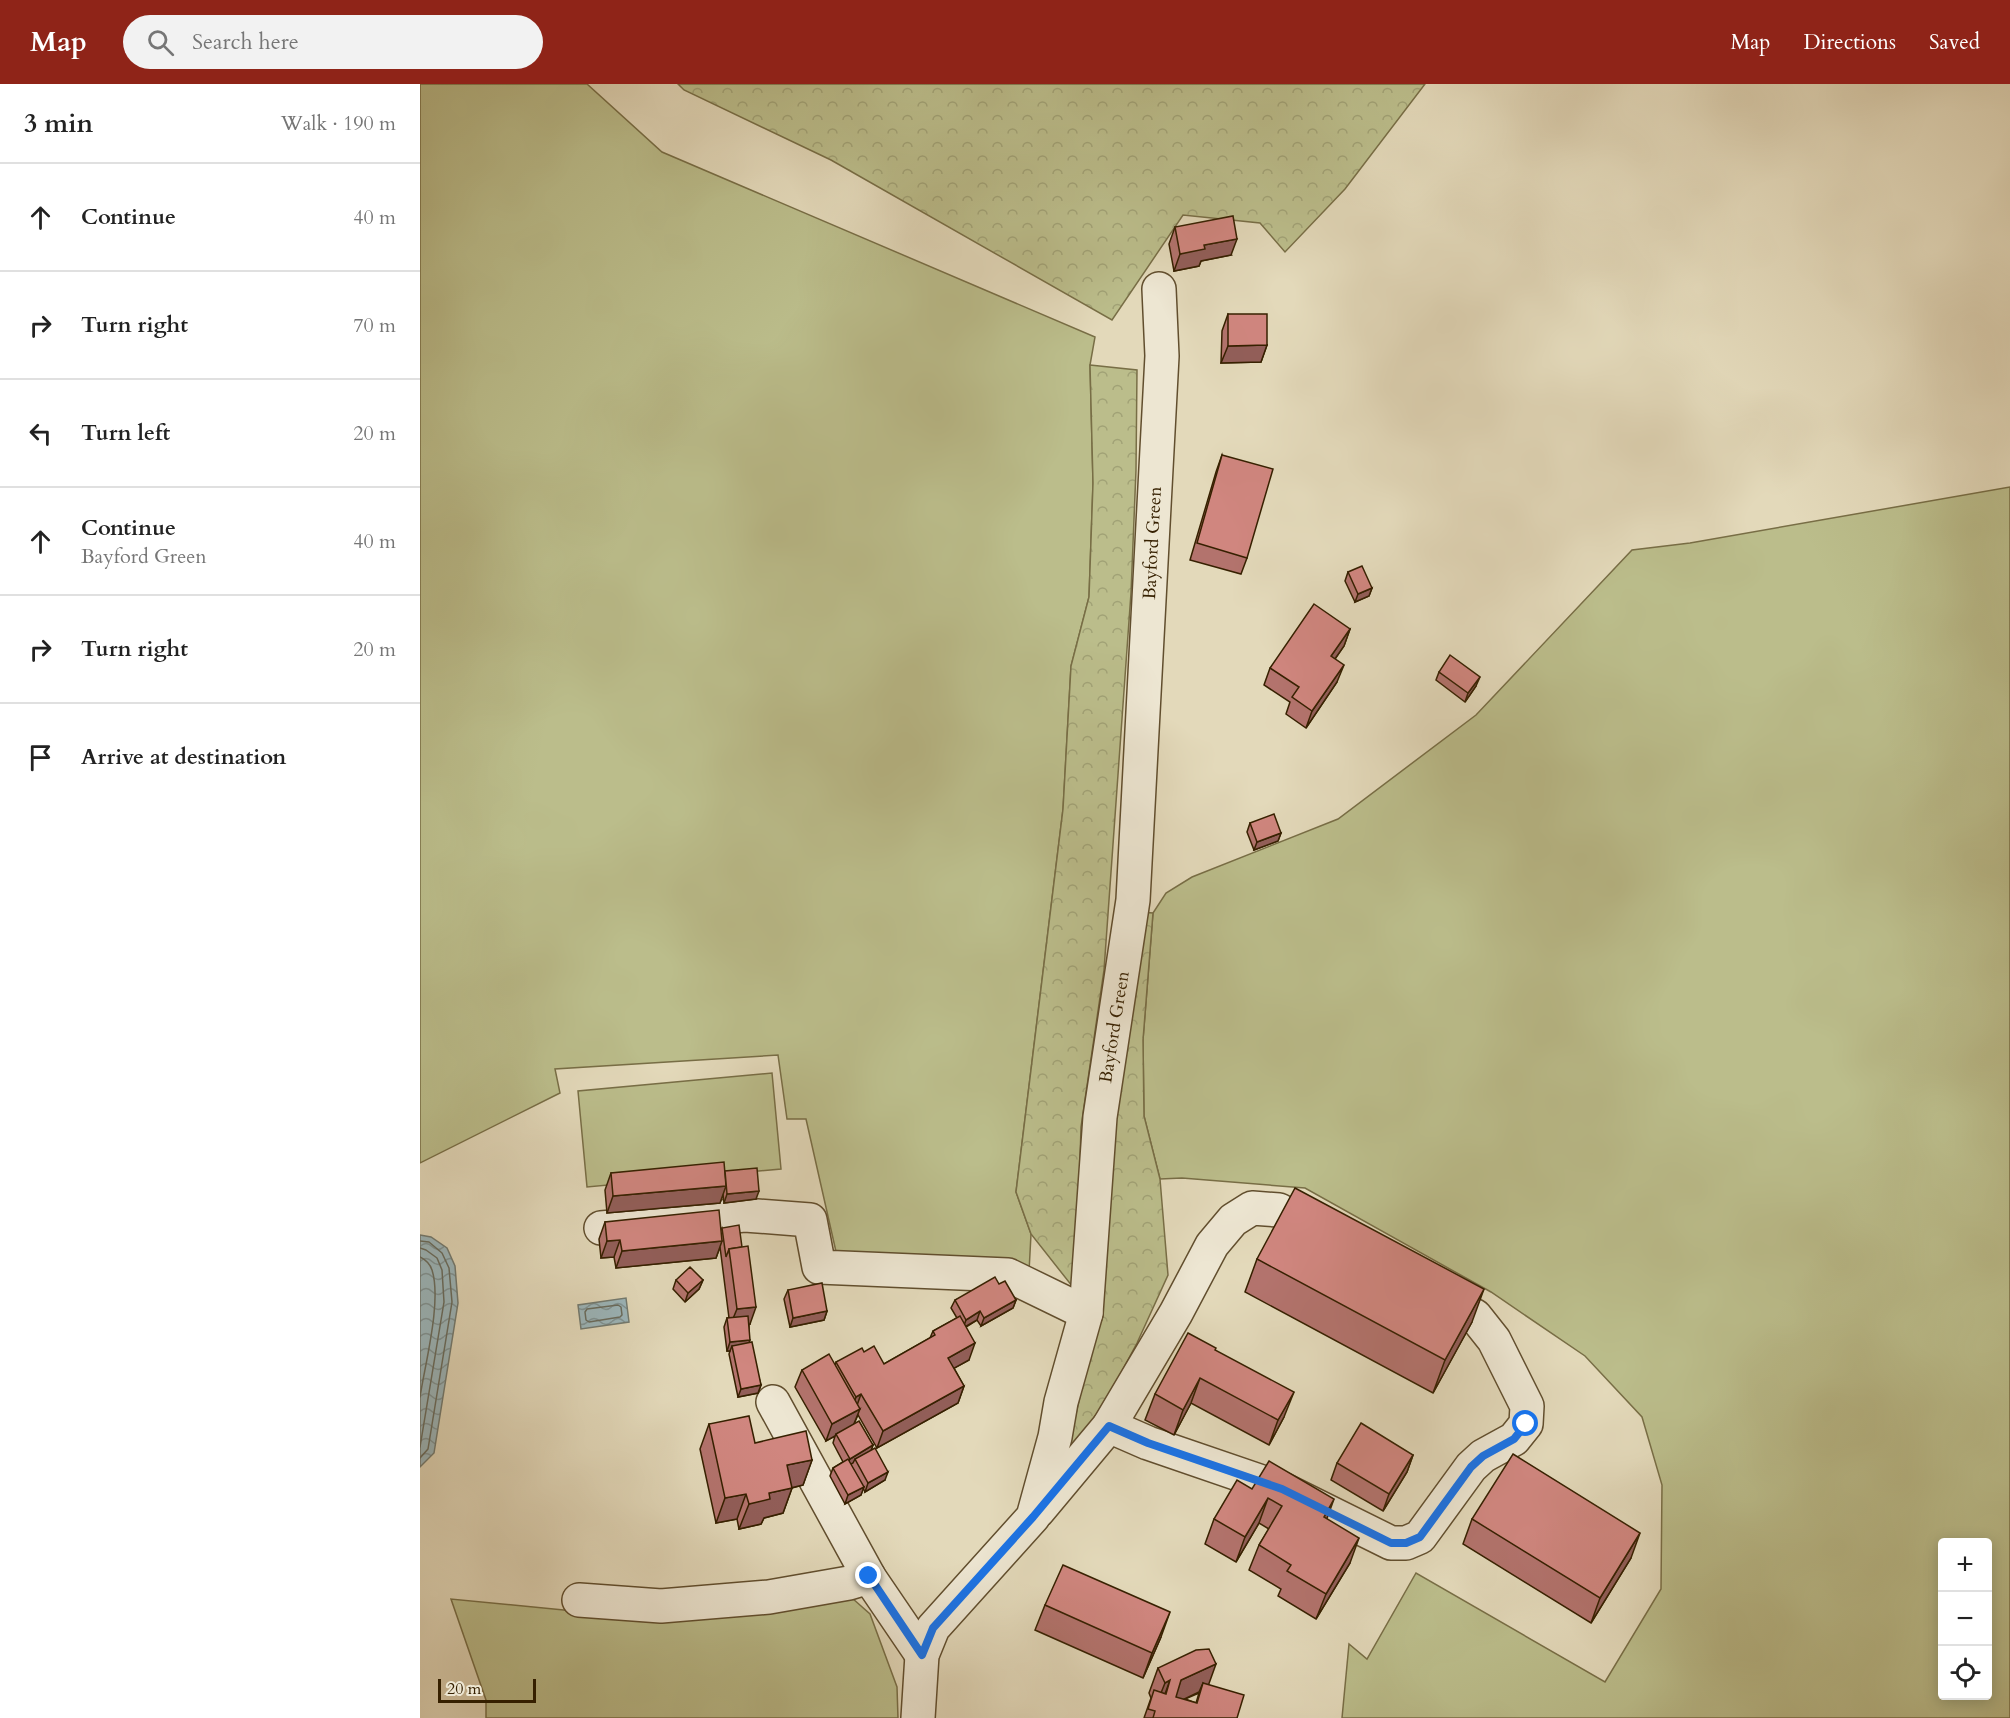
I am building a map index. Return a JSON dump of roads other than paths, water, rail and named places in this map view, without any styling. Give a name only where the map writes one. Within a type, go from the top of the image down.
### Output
[{"type":"lane","name":"Bayford Green","points":[[918,1718],[922,1655],[933,1628],[1033,1517],[1055,1437],[1061,1402],[1086,1314],[1100,1118],[1133,900],[1161,356],[1160,289]]},
{"type":"lane","points":[[1033,1517],[1109,1426],[1176,1313],[1212,1245],[1233,1220],[1252,1208],[1279,1210],[1351,1249]]},
{"type":"lane","points":[[601,1228],[746,1215],[810,1220],[819,1267],[1008,1275],[1086,1314]]},
{"type":"lane","points":[[1109,1426],[1148,1443],[1282,1489],[1391,1543],[1406,1543],[1420,1537],[1471,1467],[1483,1456],[1514,1439],[1526,1424],[1527,1406],[1494,1340],[1475,1316],[1413,1283]]},
{"type":"lane","points":[[773,1402],[869,1576],[922,1655]]},
{"type":"lane","points":[[579,1600],[661,1606],[726,1601],[780,1595],[849,1583],[869,1576]]},
{"type":"water","points":[[420,1235],[431,1237],[447,1248],[455,1266],[458,1303],[434,1453],[420,1467]]},
{"type":"water","points":[[626,1298],[629,1322],[581,1329],[578,1305]]}]
